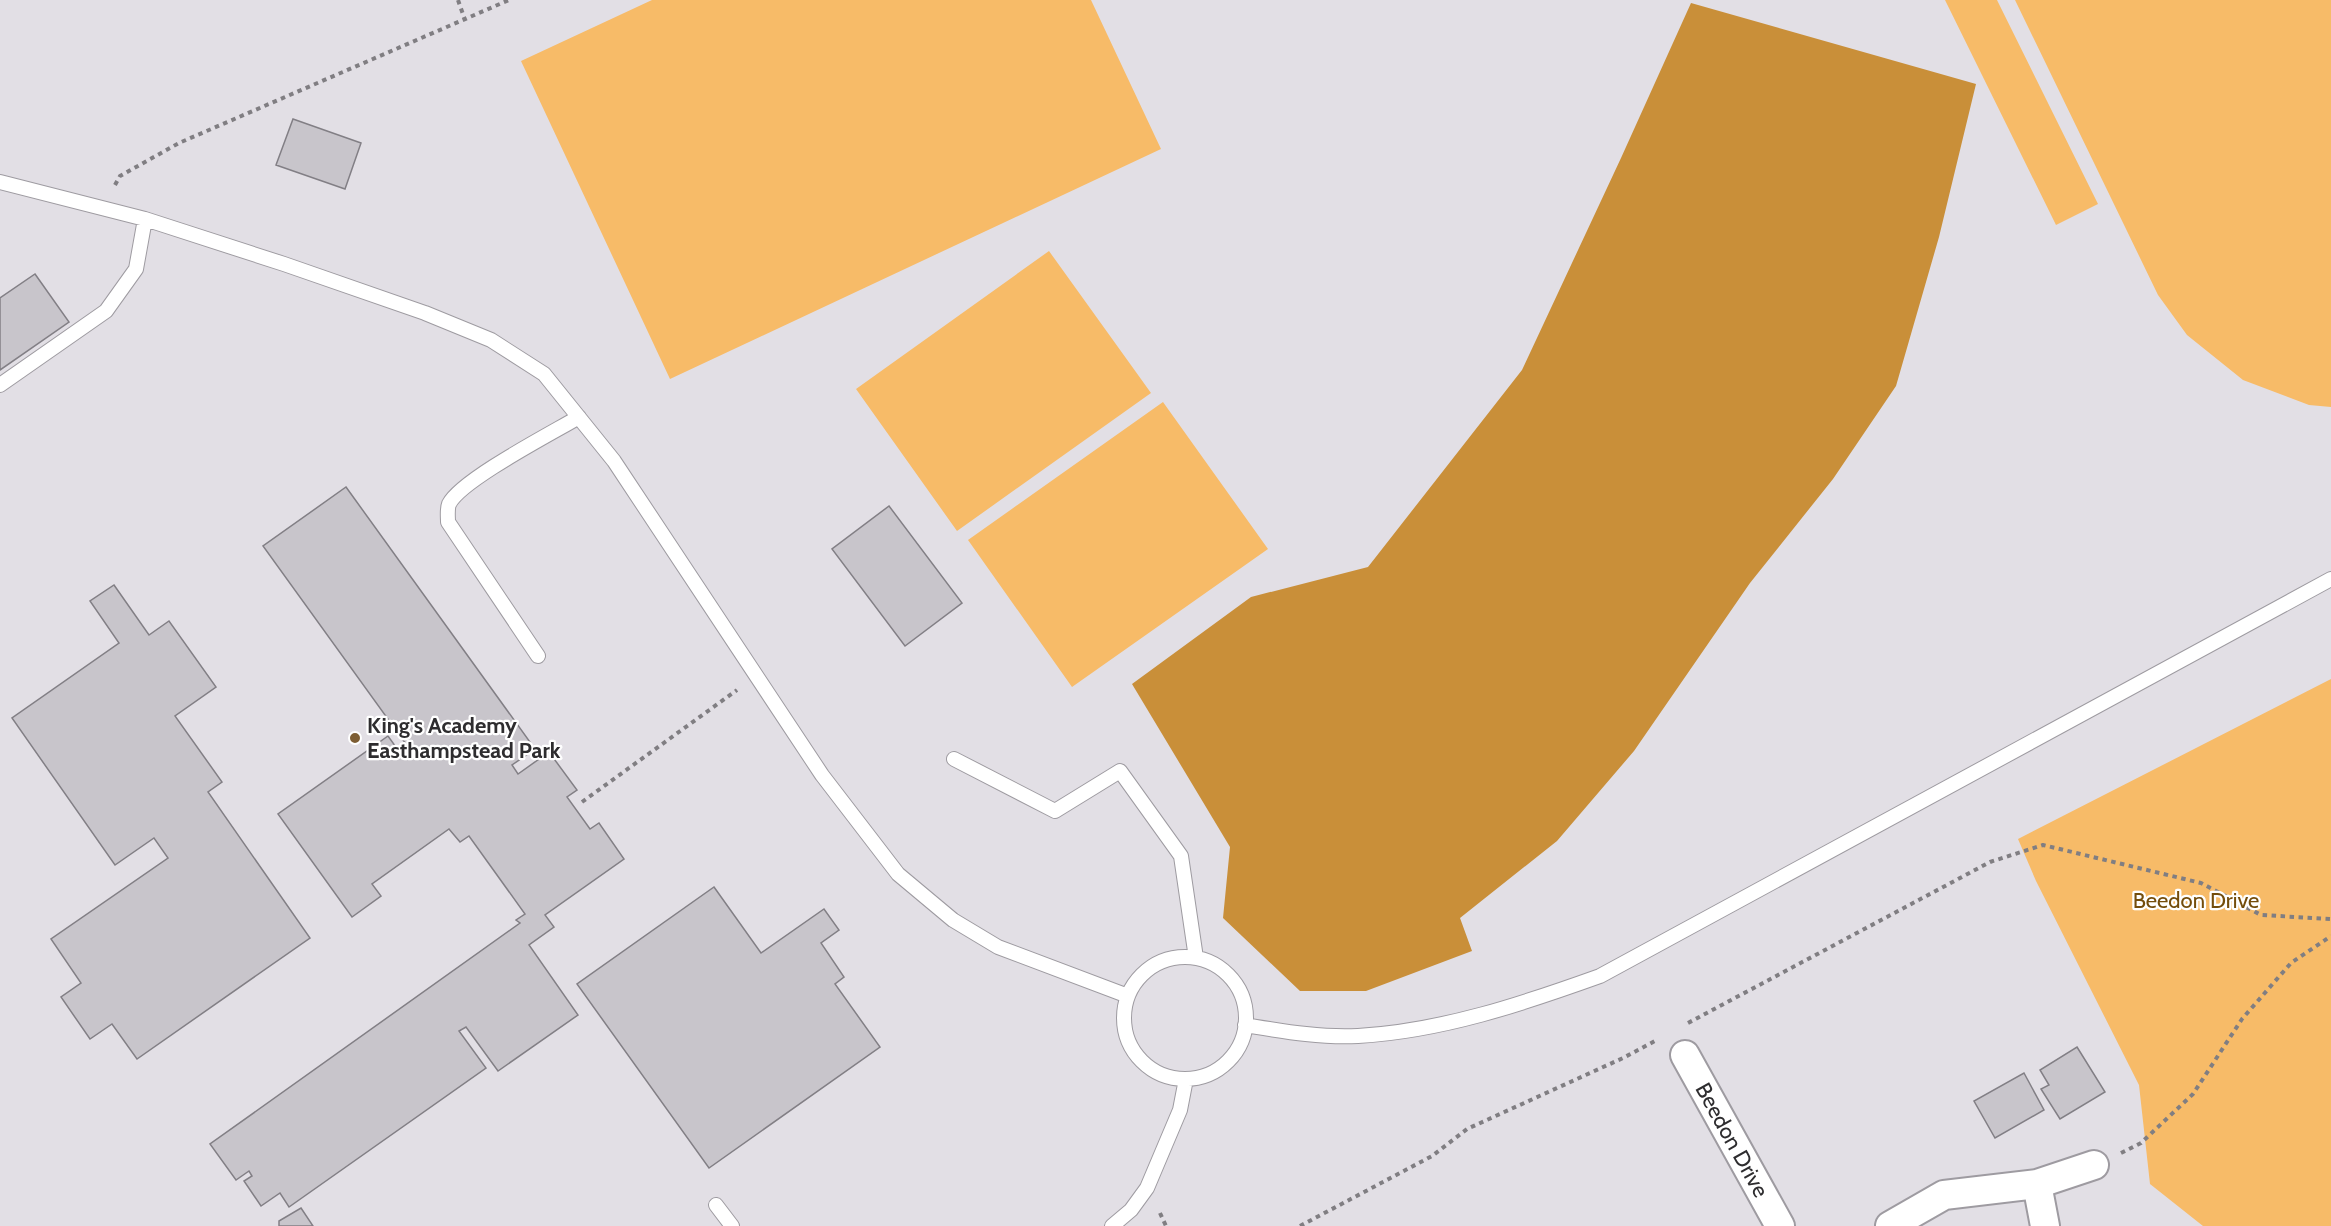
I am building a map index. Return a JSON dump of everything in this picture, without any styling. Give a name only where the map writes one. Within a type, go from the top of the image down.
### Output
[{"type":"street","name":"Beedon Drive","points":[[1685,1055],[1780,1226]]},
{"type":"street","points":[[1890,1226],[1944,1195],[2037,1185],[2094,1165]]},
{"type":"street","points":[[2037,1185],[2045,1226]]},
{"type":"lane","points":[[0,182],[145,219],[426,313],[491,340],[544,374],[614,461],[822,776],[898,873],[953,920],[998,947],[1128,996]]},
{"type":"lane","points":[[0,385],[106,311],[136,269],[145,219]]},
{"type":"lane","points":[[538,656],[448,522],[448,506],[460,490],[479,476],[579,417]]},
{"type":"lane","points":[[1245,1025],[1302,1034],[1345,1036],[1398,1032],[1453,1022],[1521,1005],[1600,976],[2331,579]]},
{"type":"lane","points":[[954,759],[1055,811],[1120,771],[1181,856],[1196,958]]},
{"type":"lane","points":[[1175,958],[1196,958],[1216,965],[1233,981],[1243,1000],[1245,1025],[1243,1037],[1237,1049],[1223,1065],[1207,1075],[1186,1079],[1162,1075],[1144,1064],[1131,1047],[1126,1034],[1124,1013],[1128,996],[1138,978],[1155,964],[1175,958]]},
{"type":"lane","points":[[1112,1226],[1131,1210],[1148,1188],[1180,1110],[1186,1079]]},
{"type":"lane","points":[[716,1205],[732,1226]]},
{"type":"path","points":[[458,0],[465,20]]},
{"type":"path","points":[[102,209],[120,176],[179,143],[509,0]]},
{"type":"path","points":[[582,802],[756,676]]},
{"type":"path","points":[[1684,1025],[1990,862],[2043,845],[2201,883],[2261,915],[2331,919]]},
{"type":"path","points":[[2094,1165],[2141,1143],[2193,1094],[2242,1019],[2291,963],[2331,936]]},
{"type":"path","points":[[1301,1226],[1432,1156],[1467,1130],[1623,1058],[1664,1036]]},
{"type":"green space","points":[[652,0],[1091,0],[1161,149],[670,379],[521,61]]},
{"type":"green space","points":[[1945,0],[1997,0],[2098,204],[2056,225]]},
{"type":"green space","points":[[2015,0],[2331,0],[2331,407],[2309,405],[2243,380],[2187,335],[2158,295]]},
{"type":"green space","points":[[1049,251],[1151,393],[957,531],[856,389]]},
{"type":"green space","points":[[1163,402],[1268,549],[1072,687],[968,540]]},
{"type":"green space","name":"Beedon Drive","points":[[2331,679],[2331,1226],[2203,1226],[2150,1184],[2139,1085],[2036,881],[2018,839]]},
{"type":"shaded area","points":[[1691,3],[1976,84],[1939,237],[1896,386],[1833,479],[1750,583],[1634,751],[1557,841],[1460,918],[1472,951],[1366,991],[1300,991],[1223,918],[1230,847],[1132,684],[1251,597],[1368,567],[1522,370]]},
{"type":"building","points":[[293,119],[361,143],[345,189],[276,165]]},
{"type":"building","points":[[35,274],[69,322],[0,370],[0,298]]},
{"type":"building","points":[[346,487],[535,749],[512,765],[518,774],[549,752],[577,790],[567,797],[590,829],[599,823],[624,859],[545,915],[554,927],[529,945],[578,1015],[498,1071],[466,1027],[459,1031],[486,1068],[289,1207],[280,1193],[261,1206],[244,1181],[252,1176],[249,1171],[236,1180],[210,1144],[520,923],[516,920],[525,914],[469,836],[460,842],[449,829],[372,884],[381,896],[352,917],[278,814],[388,736],[398,750],[406,744],[263,546]]},
{"type":"building","points":[[889,506],[962,603],[905,646],[832,549]]},
{"type":"building","points":[[114,585],[149,635],[169,621],[216,687],[175,716],[222,782],[208,792],[310,938],[137,1059],[112,1024],[90,1039],[61,997],[81,983],[51,939],[168,858],[154,838],[115,865],[12,718],[119,643],[90,601]]},
{"type":"building","points":[[714,887],[761,953],[824,909],[839,930],[821,943],[844,977],[835,984],[880,1047],[709,1168],[577,984]]},
{"type":"building","points":[[2077,1047],[2105,1092],[2060,1119],[2041,1089],[2049,1085],[2040,1070]]},
{"type":"building","points":[[2024,1073],[2044,1110],[1995,1138],[1974,1101]]},
{"type":"building","points":[[301,1208],[313,1226],[279,1226],[279,1221]]},
{"type":"place","name":"King's Academy Easthampstead Park","points":[[355,738]]}]
